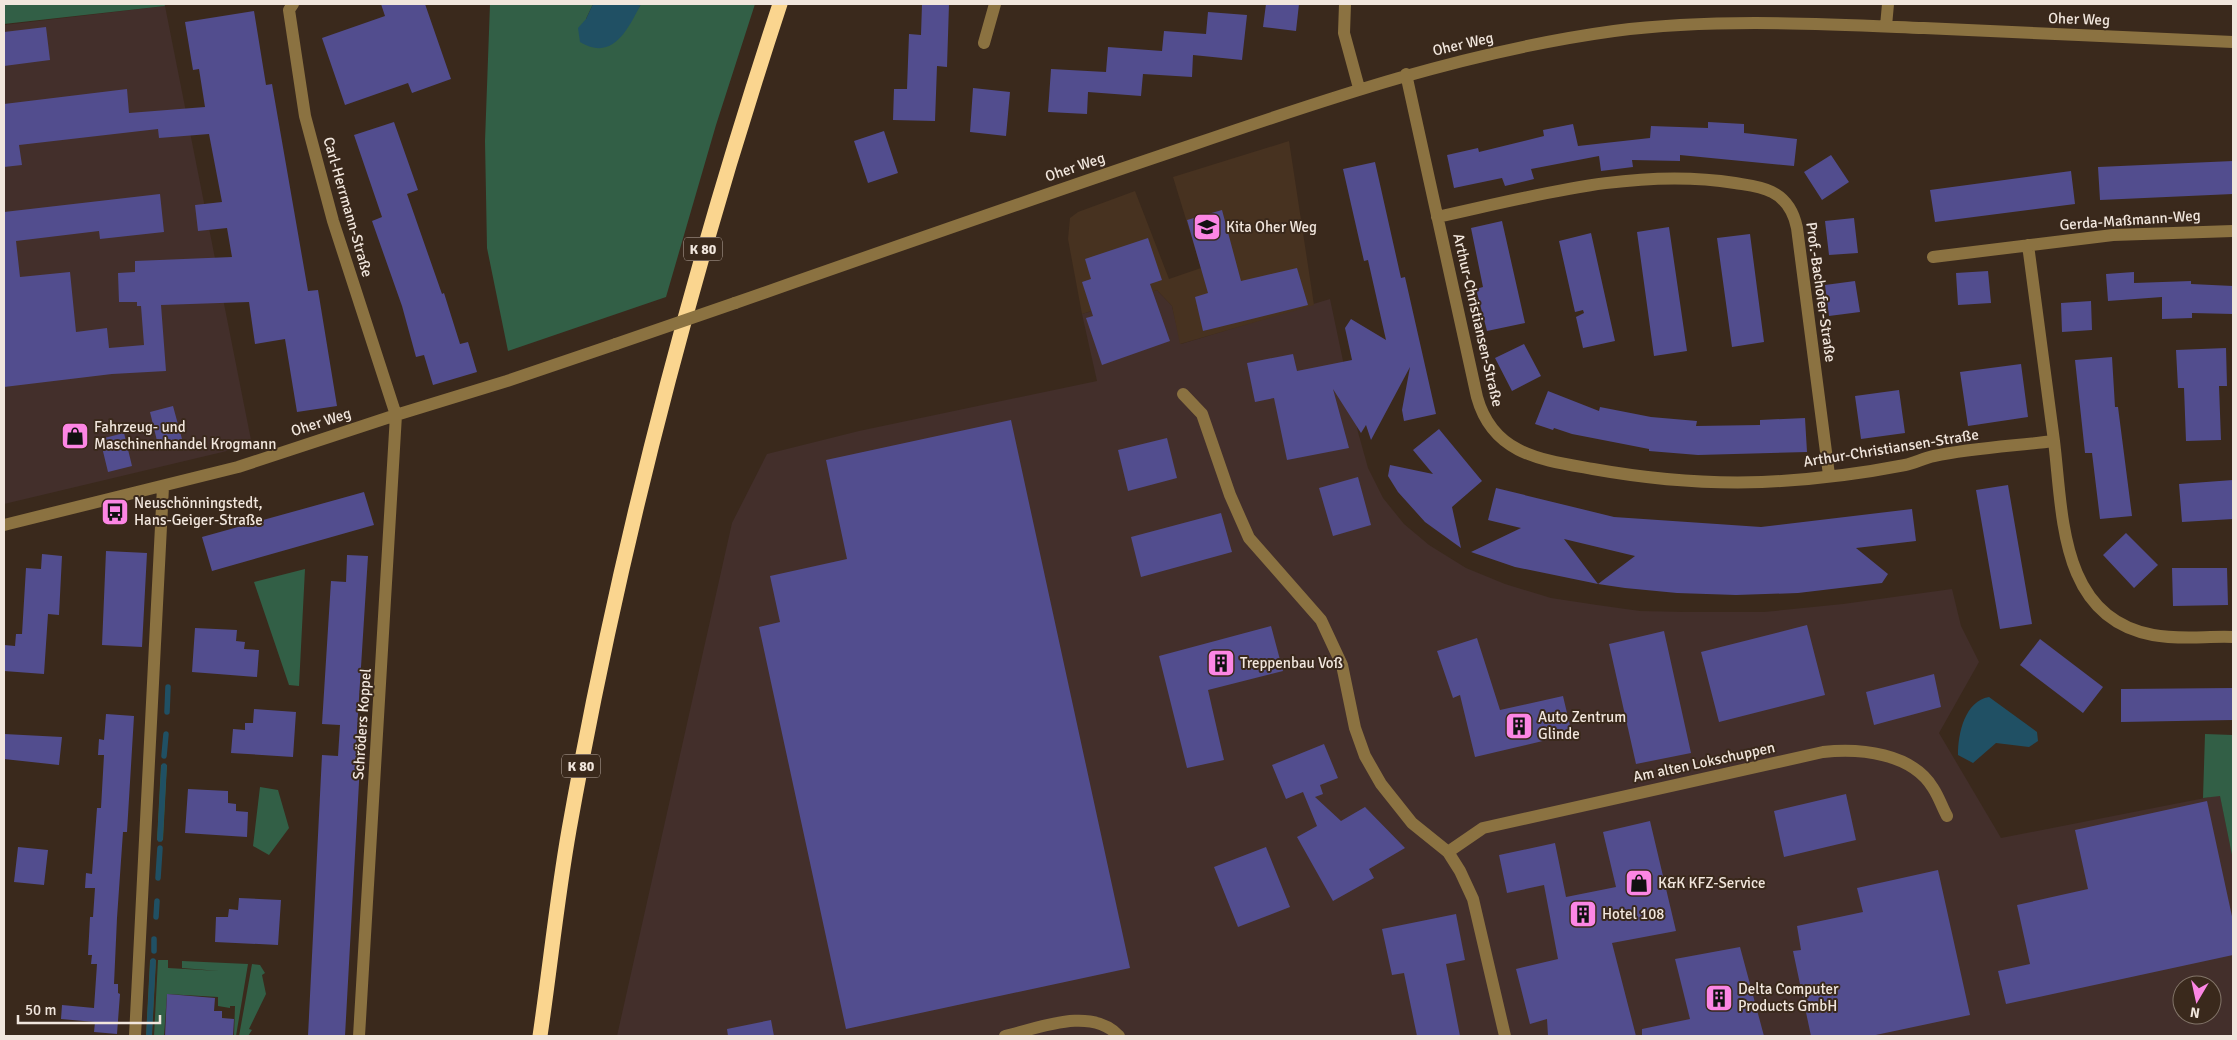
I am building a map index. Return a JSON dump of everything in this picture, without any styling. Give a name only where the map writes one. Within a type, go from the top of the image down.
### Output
[{"type":"highway","name":"K 80","points":[[540,1036],[569,833],[601,666],[638,498],[704,245],[780,4]]},
{"type":"street","name":"Carl-Herrmann-Straße","points":[[293,4],[289,10],[305,116],[333,221],[396,415]]},
{"type":"street","points":[[984,43],[995,4]]},
{"type":"street","points":[[1345,4],[1344,33],[1359,88]]},
{"type":"street","points":[[1886,26],[1888,4]]},
{"type":"street","name":"Oher Weg","points":[[4,525],[238,467],[396,415],[507,382],[1048,193],[1359,88],[1406,74],[1541,44],[1616,31],[1686,26],[1770,24],[1886,26],[2233,42]]},
{"type":"street","name":"Arthur-Christiansen-Straße","points":[[1406,74],[1479,406],[1495,433],[1511,446],[1552,461],[1664,479],[1739,483],[1902,466],[1937,455],[2054,441]]},
{"type":"street","name":"Prof.-Bachofer-Straße","points":[[1437,217],[1572,189],[1636,180],[1721,181],[1764,188],[1778,195],[1793,213],[1797,228],[1829,475]]},
{"type":"street","name":"Gerda-Maßmann-Weg","points":[[1933,257],[2120,235],[2233,231]]},
{"type":"street","points":[[2028,245],[2069,555],[2075,574],[2092,600],[2115,620],[2143,633],[2168,637],[2233,636]]},
{"type":"street","points":[[1183,394],[1202,414],[1230,495],[1250,538],[1321,620],[1342,665],[1355,728],[1365,756],[1381,784],[1412,823],[1448,852],[1460,871],[1473,899],[1505,1036]]},
{"type":"street","name":"Schröders Koppel","points":[[359,1036],[396,415]]},
{"type":"street","points":[[135,1036],[163,487]]},
{"type":"street","name":"Am alten Lokschuppen","points":[[1448,852],[1483,828],[1824,752],[1842,750],[1861,750],[1893,759],[1917,770],[1932,787],[1947,816]]},
{"type":"street","points":[[1005,1036],[1078,1020],[1111,1028],[1119,1036]]},
{"type":"shaded area","points":[[165,6],[252,445],[4,504],[4,25]]},
{"type":"shaded area","points":[[1289,141],[1314,305],[1180,344],[1172,306],[1157,290],[1082,314],[1068,239],[1070,218],[1078,212],[1135,191],[1169,279],[1201,268],[1173,177]]},
{"type":"shaded area","points":[[1157,290],[1172,306],[1181,344],[1330,299],[1358,432],[1368,468],[1383,498],[1404,524],[1429,545],[1466,568],[1505,584],[1551,598],[1640,611],[1764,612],[1843,604],[1952,589],[1961,626],[1979,662],[1939,733],[2001,838],[2220,795],[2233,860],[2233,1036],[617,1036],[732,523],[767,454],[859,431],[1097,381],[1082,314]]},
{"type":"green space","points":[[4,4],[164,4],[165,6],[4,24]]},
{"type":"green space","points":[[490,4],[593,4],[586,19],[623,33],[641,4],[755,4],[716,125],[666,297],[508,351],[487,248],[485,141]]},
{"type":"green space","points":[[305,569],[299,686],[289,685],[254,582]]},
{"type":"green space","points":[[2205,734],[2233,735],[2233,860],[2220,796],[2203,798]]},
{"type":"green space","points":[[161,765],[167,765],[163,840],[157,840]]},
{"type":"green space","points":[[260,787],[278,790],[289,828],[269,855],[253,846]]},
{"type":"green space","points":[[150,960],[156,960],[152,1036],[146,1036]]},
{"type":"green space","points":[[158,960],[168,960],[168,968],[219,971],[182,968],[182,961],[248,964],[236,1036],[234,1036],[235,1006],[230,1006],[230,1008],[218,1006],[218,997],[167,994],[164,1036],[154,1036]]},
{"type":"green space","points":[[252,964],[260,965],[265,973],[262,975],[266,994],[249,1029],[252,1030],[248,1036],[239,1036]]},
{"type":"water","points":[[593,4],[641,4],[631,23],[618,40],[602,48],[592,47],[580,42],[578,28],[586,19]]},
{"type":"water","points":[[1989,697],[2037,732],[2038,741],[2029,747],[1996,743],[1973,763],[1958,755],[1961,728],[1974,705]]},
{"type":"building","points":[[381,4],[425,4],[451,79],[412,93],[408,83],[345,105],[322,38],[385,16]]},
{"type":"building","points":[[922,4],[949,4],[947,67],[937,66],[935,121],[893,120],[894,89],[907,89],[909,34],[921,35]]},
{"type":"building","points":[[1266,4],[1299,4],[1296,31],[1263,27]]},
{"type":"building","points":[[254,11],[266,85],[272,84],[308,291],[318,290],[337,406],[297,412],[285,339],[255,344],[249,302],[161,305],[166,371],[112,374],[4,387],[4,212],[160,194],[164,232],[100,239],[99,231],[16,241],[20,277],[70,272],[76,332],[107,328],[109,348],[144,345],[141,306],[137,306],[137,302],[119,302],[118,273],[135,272],[135,261],[232,257],[227,228],[198,231],[195,205],[222,202],[209,134],[159,138],[158,129],[19,145],[22,165],[4,167],[4,104],[127,89],[129,113],[205,107],[199,69],[193,70],[185,22]]},
{"type":"building","points":[[1208,12],[1247,15],[1242,60],[1193,55],[1192,77],[1143,74],[1141,96],[1088,92],[1087,114],[1048,112],[1051,69],[1106,72],[1108,47],[1162,51],[1164,31],[1206,34]]},
{"type":"building","points":[[46,27],[50,60],[4,66],[4,32]]},
{"type":"building","points":[[973,88],[1010,92],[1006,136],[970,132]]},
{"type":"building","points":[[394,122],[418,190],[407,194],[442,294],[444,293],[460,344],[468,342],[477,372],[433,385],[424,355],[416,357],[402,306],[372,221],[382,217],[354,135]]},
{"type":"building","points":[[1708,122],[1744,124],[1744,133],[1797,139],[1794,166],[1680,155],[1680,161],[1632,160],[1633,167],[1601,171],[1599,156],[1531,169],[1534,179],[1505,186],[1502,178],[1454,188],[1447,155],[1478,148],[1479,152],[1544,136],[1543,130],[1573,124],[1578,146],[1650,138],[1651,126],[1708,128]]},
{"type":"building","points":[[884,131],[898,173],[868,183],[854,141]]},
{"type":"building","points":[[1831,155],[1849,182],[1822,200],[1804,172]]},
{"type":"building","points":[[2233,161],[2233,194],[2100,200],[2098,167]]},
{"type":"building","points":[[1375,162],[1401,278],[1405,277],[1436,414],[1404,421],[1402,410],[1410,367],[1371,440],[1366,425],[1361,433],[1333,389],[1349,448],[1287,460],[1274,398],[1255,402],[1247,363],[1293,354],[1297,371],[1352,360],[1345,328],[1351,319],[1386,340],[1368,260],[1364,261],[1343,169]]},
{"type":"building","points":[[2071,171],[2075,204],[1935,222],[1930,190]]},
{"type":"building","points":[[1222,210],[1241,281],[1297,268],[1308,305],[1203,331],[1195,297],[1208,293],[1187,220]]},
{"type":"building","points":[[1854,218],[1858,253],[1829,255],[1825,221]]},
{"type":"building","points":[[1502,221],[1525,323],[1487,331],[1476,289],[1483,287],[1471,228]]},
{"type":"building","points":[[1669,227],[1687,351],[1654,356],[1637,232]]},
{"type":"building","points":[[1591,233],[1615,341],[1583,348],[1576,317],[1584,313],[1583,310],[1575,312],[1559,241]]},
{"type":"building","points":[[1750,234],[1764,342],[1732,347],[1717,238]]},
{"type":"building","points":[[1148,238],[1162,280],[1150,284],[1170,341],[1102,365],[1086,318],[1093,316],[1082,282],[1091,279],[1085,259]]},
{"type":"building","points":[[1988,271],[1991,303],[1958,305],[1956,273]]},
{"type":"building","points":[[2134,272],[2134,283],[2191,281],[2191,284],[2233,286],[2233,314],[2192,313],[2192,318],[2162,319],[2162,297],[2108,301],[2106,274]]},
{"type":"building","points":[[1855,281],[1860,312],[1829,316],[1825,285]]},
{"type":"building","points":[[2091,301],[2092,330],[2062,332],[2061,303]]},
{"type":"building","points":[[1524,344],[1541,376],[1512,391],[1495,358]]},
{"type":"building","points":[[2226,348],[2227,386],[2219,386],[2221,440],[2186,441],[2184,388],[2178,388],[2176,350]]},
{"type":"building","points":[[2112,357],[2115,407],[2118,407],[2132,516],[2100,519],[2092,453],[2085,453],[2075,360]]},
{"type":"building","points":[[2021,364],[2028,417],[1968,426],[1960,372]]},
{"type":"building","points":[[1899,390],[1905,433],[1861,439],[1855,396]]},
{"type":"building","points":[[1548,391],[1599,411],[1600,407],[1651,417],[1697,421],[1696,426],[1760,425],[1760,420],[1805,418],[1807,452],[1698,455],[1649,451],[1649,449],[1572,434],[1554,428],[1553,430],[1535,424]]},
{"type":"building","points":[[173,406],[182,439],[158,445],[150,412]]},
{"type":"building","points":[[1011,420],[1130,968],[846,1029],[759,627],[780,622],[770,576],[847,559],[826,460]]},
{"type":"building","points":[[1439,429],[1482,481],[1452,507],[1461,548],[1425,522],[1398,492],[1388,476],[1390,465],[1433,474],[1413,450]]},
{"type":"building","points":[[124,433],[132,466],[108,472],[100,439]]},
{"type":"building","points":[[1167,438],[1177,478],[1128,491],[1118,450]]},
{"type":"building","points":[[1358,477],[1371,525],[1333,536],[1319,488]]},
{"type":"building","points":[[2233,480],[2233,519],[2182,522],[2179,484]]},
{"type":"building","points":[[2008,485],[2032,624],[2000,629],[1976,490]]},
{"type":"building","points":[[1496,488],[1614,517],[1761,527],[1912,509],[1916,541],[1856,548],[1888,574],[1882,583],[1798,593],[1736,595],[1677,593],[1625,588],[1598,584],[1515,567],[1471,552],[1521,528],[1488,520]],"holes":[[[1564,539],[1635,556],[1598,584]]]},
{"type":"building","points":[[364,492],[374,525],[212,571],[202,537]]},
{"type":"building","points":[[1221,513],[1232,552],[1141,577],[1131,537]]},
{"type":"building","points":[[2126,533],[2158,565],[2134,588],[2103,555]]},
{"type":"building","points":[[106,551],[147,553],[142,647],[102,645]]},
{"type":"building","points":[[42,554],[62,556],[59,615],[48,614],[44,674],[4,671],[4,645],[15,646],[16,634],[22,634],[26,568],[41,569]]},
{"type":"building","points":[[347,555],[368,556],[356,746],[361,746],[345,1036],[308,1036],[322,755],[338,756],[340,725],[322,724],[331,581],[346,582]]},
{"type":"building","points":[[2172,568],[2227,568],[2228,605],[2173,606]]},
{"type":"building","points":[[1807,625],[1825,695],[1719,722],[1701,652]]},
{"type":"building","name":"Treppenbau Voß","points":[[1271,626],[1283,671],[1208,690],[1224,760],[1187,768],[1159,656]]},
{"type":"building","points":[[195,628],[237,630],[236,641],[245,642],[244,649],[259,650],[257,677],[192,672]]},
{"type":"building","points":[[1664,631],[1691,753],[1636,764],[1609,644]]},
{"type":"building","points":[[1477,638],[1500,710],[1563,696],[1572,734],[1475,757],[1460,695],[1453,698],[1437,651]]},
{"type":"building","points":[[2040,639],[2103,687],[2083,713],[2020,665]]},
{"type":"building","points":[[1934,674],[1941,707],[1874,725],[1866,692]]},
{"type":"building","points":[[2233,688],[2233,720],[2121,722],[2121,689]]},
{"type":"building","points":[[254,709],[296,712],[293,757],[231,753],[233,729],[245,730],[245,723],[253,723]]},
{"type":"building","points":[[106,714],[134,716],[127,832],[123,832],[117,918],[114,984],[118,984],[118,993],[120,994],[117,1034],[94,1032],[95,1022],[61,1019],[62,1005],[94,1008],[97,964],[91,964],[92,955],[88,955],[90,917],[93,917],[95,888],[85,888],[86,873],[92,874],[97,808],[101,808],[104,755],[98,755],[99,739],[104,740]]},
{"type":"building","points":[[4,734],[62,737],[59,765],[4,759]]},
{"type":"building","points":[[1324,744],[1338,778],[1320,785],[1323,794],[1315,797],[1341,821],[1365,807],[1405,848],[1369,869],[1374,878],[1333,901],[1297,837],[1317,826],[1303,792],[1286,799],[1272,765]]},
{"type":"building","points":[[188,789],[228,791],[228,803],[236,804],[236,811],[248,812],[247,837],[185,833]]},
{"type":"building","points":[[1846,794],[1856,840],[1784,857],[1774,811]]},
{"type":"building","points":[[2207,801],[2233,921],[2233,955],[2006,1004],[1998,971],[2030,964],[2017,905],[2088,889],[2075,830]]},
{"type":"building","points":[[1650,821],[1676,931],[1612,943],[1636,1036],[1548,1036],[1547,1019],[1530,1024],[1516,969],[1558,959],[1544,885],[1507,893],[1499,855],[1555,843],[1566,897],[1616,887],[1603,832]]},
{"type":"building","points":[[18,847],[48,850],[44,885],[14,882]]},
{"type":"building","points":[[1266,847],[1290,907],[1238,927],[1214,867]]},
{"type":"building","points":[[1938,870],[1970,1015],[1871,1036],[1811,1036],[1793,951],[1801,950],[1797,926],[1863,912],[1857,888]]},
{"type":"building","points":[[239,898],[281,900],[278,945],[215,942],[216,917],[228,917],[229,909],[238,910]]},
{"type":"building","points":[[1456,914],[1465,960],[1446,964],[1460,1036],[1417,1036],[1404,973],[1392,975],[1382,929]]},
{"type":"building","name":"Delta Computer Products GmbH","points":[[1740,947],[1764,1036],[1642,1036],[1642,1029],[1690,1019],[1675,959]]},
{"type":"building","points":[[167,994],[215,998],[214,1011],[222,1011],[222,1018],[234,1019],[233,1036],[165,1036]]},
{"type":"building","points":[[771,1020],[774,1036],[728,1036],[727,1029]]},
{"type":"waterway","points":[[167,712],[168,687]]},
{"type":"waterway","points":[[164,756],[166,734]]},
{"type":"waterway","points":[[160,839],[164,766]]},
{"type":"waterway","points":[[158,878],[160,848]]},
{"type":"waterway","points":[[156,917],[157,901]]},
{"type":"waterway","points":[[154,939],[154,951]]},
{"type":"waterway","points":[[149,1036],[153,961]]},
{"type":"place","name":"Kita Oher Weg","points":[[1207,227]]},
{"type":"place","name":"Fahrzeug- und Maschinenhandel Krogmann","points":[[75,436]]},
{"type":"place","name":"Neuschönningstedt, Hans-Geiger-Straße","points":[[115,512]]},
{"type":"place","name":"Treppenbau Voß","points":[[1221,663]]},
{"type":"place","name":"Auto Zentrum Glinde","points":[[1519,726]]},
{"type":"place","name":"K&K KFZ-Service","points":[[1639,883]]},
{"type":"place","name":"Hotel 108","points":[[1583,914]]},
{"type":"place","name":"Delta Computer Products GmbH","points":[[1719,998]]}]
